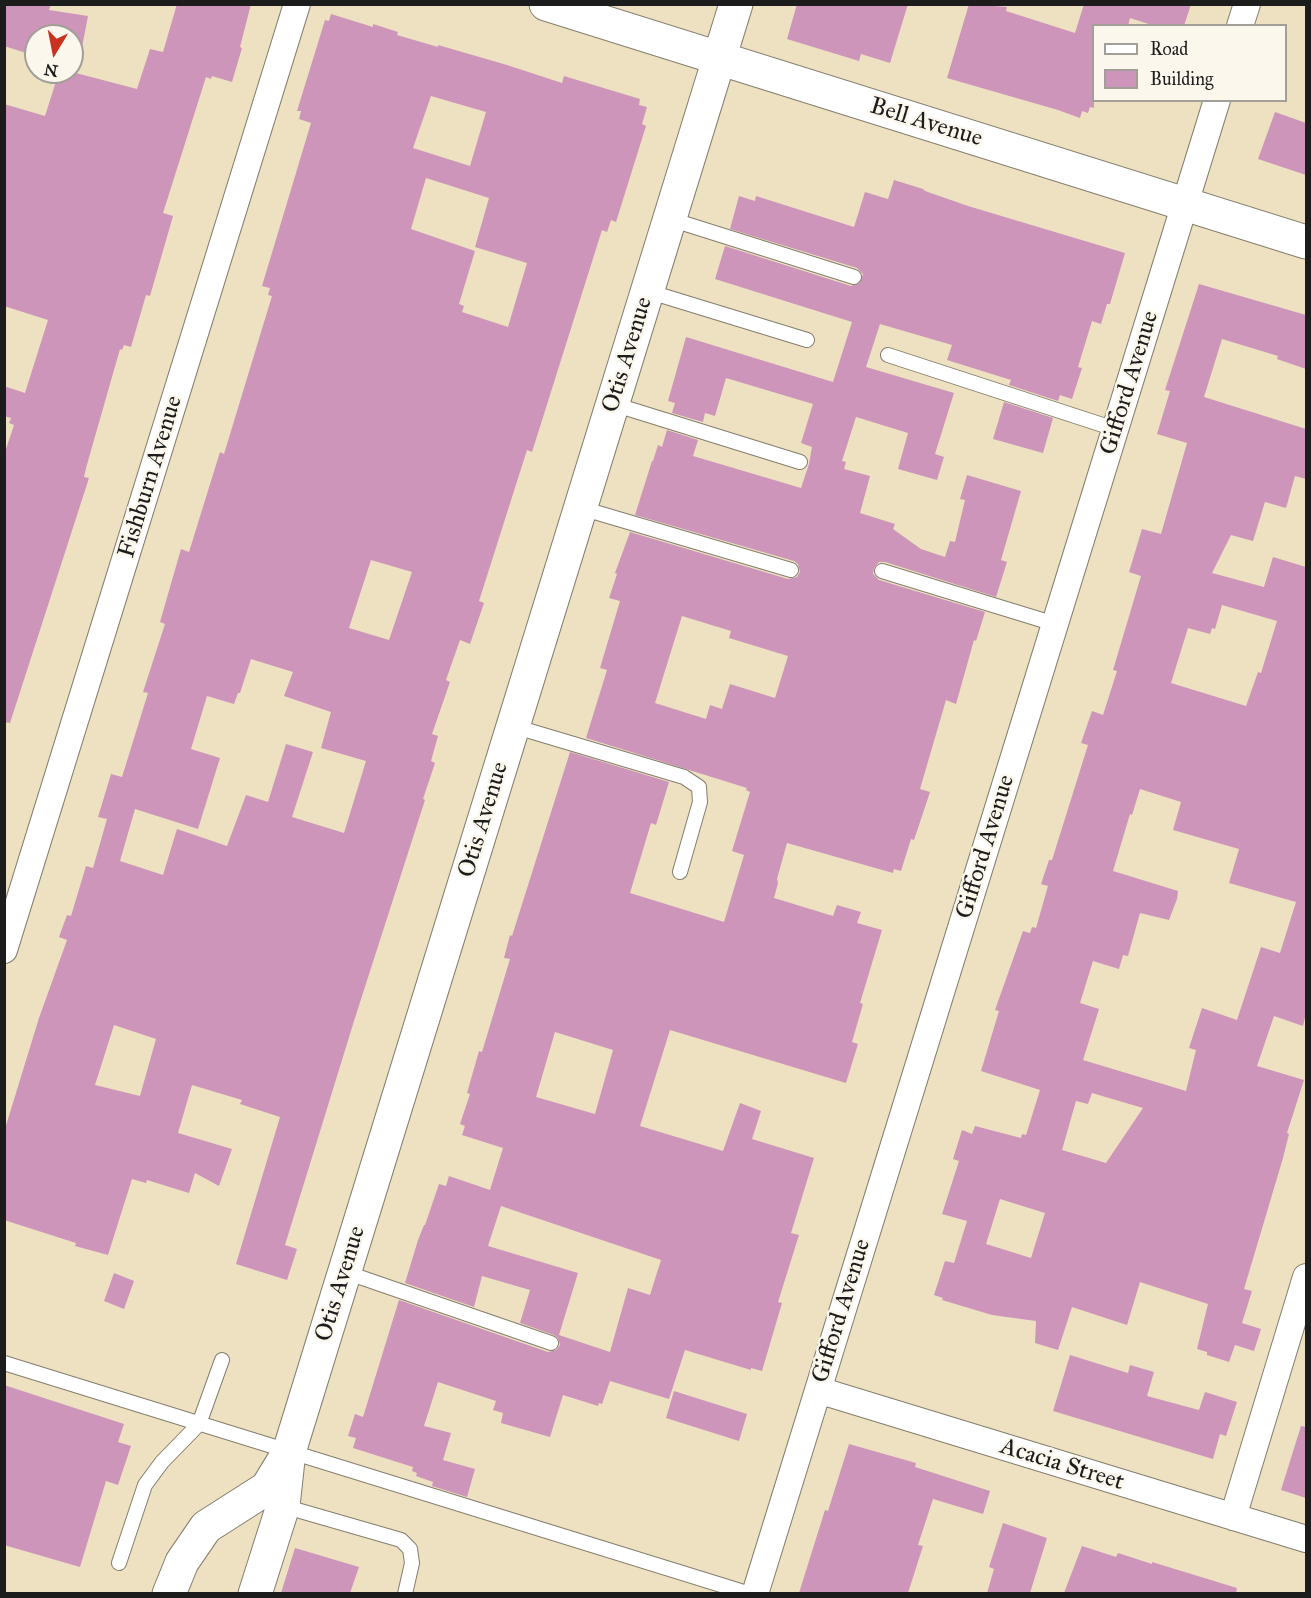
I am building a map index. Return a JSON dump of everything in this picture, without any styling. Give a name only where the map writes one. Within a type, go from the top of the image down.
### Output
[{"type":"street","name":"Fishburn Avenue","points":[[4,950],[297,4]]},
{"type":"street","name":"Bell Avenue","points":[[546,4],[1306,242]]},
{"type":"street","name":"Otis Avenue","points":[[169,1593],[182,1562],[206,1527],[267,1488],[289,1452],[736,4]]},
{"type":"street","points":[[1241,24],[1247,4]]},
{"type":"street","name":"Gifford Avenue","points":[[755,1593],[1216,102]]},
{"type":"street","points":[[1233,1517],[1306,1277]]},
{"type":"street","name":"Acacia Street","points":[[818,1390],[1306,1539]]},
{"type":"street","points":[[255,1593],[283,1506],[289,1452]]},
{"type":"lane","points":[[670,219],[855,277]]},
{"type":"lane","points":[[647,291],[807,340]]},
{"type":"lane","points":[[888,355],[1115,429]]},
{"type":"lane","points":[[613,404],[800,462]]},
{"type":"lane","points":[[581,508],[791,570]]},
{"type":"lane","points":[[882,570],[1055,624]]},
{"type":"lane","points":[[513,726],[684,777],[699,787],[700,802],[680,872]]},
{"type":"lane","points":[[345,1272],[551,1343]]},
{"type":"lane","points":[[119,1563],[145,1485],[162,1462],[199,1424],[222,1360]]},
{"type":"lane","points":[[4,1363],[750,1593]]},
{"type":"lane","points":[[283,1506],[401,1540],[410,1549],[412,1563],[405,1593]]},
{"type":"building","points":[[4,4],[51,4],[49,10],[88,16],[84,37],[84,24],[24,24],[24,52],[4,46]]},
{"type":"building","points":[[177,4],[251,4],[232,82],[212,76],[211,79],[206,77],[163,213],[173,216],[150,296],[146,295],[131,347],[124,345],[122,350],[120,349],[86,468],[84,477],[89,478],[10,723],[4,722],[4,455],[14,425],[9,423],[11,418],[4,416],[4,386],[25,393],[48,320],[4,306],[4,104],[45,116],[55,84],[84,84],[84,75],[137,89],[150,49],[163,52]]},
{"type":"building","points":[[797,4],[908,4],[890,63],[861,54],[859,61],[787,39]]},
{"type":"building","points":[[969,4],[1007,7],[1006,11],[1075,33],[1084,4],[1191,4],[1185,24],[1149,24],[1130,18],[1128,24],[1092,24],[1092,102],[1094,102],[1094,108],[1090,107],[1088,113],[1082,111],[1080,118],[947,78]]},
{"type":"building","points":[[331,14],[373,27],[373,24],[398,32],[397,35],[507,65],[562,83],[564,76],[640,99],[639,105],[647,107],[642,124],[646,126],[616,222],[611,220],[607,232],[602,230],[532,452],[527,450],[479,601],[484,603],[470,644],[460,640],[446,680],[450,682],[432,734],[438,736],[431,761],[435,763],[423,799],[425,800],[285,1245],[297,1249],[287,1280],[236,1264],[280,1117],[240,1104],[242,1100],[192,1085],[178,1133],[232,1149],[219,1186],[195,1173],[189,1193],[147,1180],[146,1183],[132,1179],[108,1255],[75,1246],[76,1243],[4,1220],[4,1132],[39,1018],[67,940],[59,937],[67,915],[71,916],[86,866],[93,868],[107,819],[98,817],[111,774],[122,777],[148,693],[143,692],[165,624],[160,622],[181,549],[189,552],[220,452],[224,454],[272,296],[268,295],[270,288],[262,286],[311,123],[299,119],[301,111],[297,111],[325,20],[329,21]],"holes":[[[431,96],[486,112],[470,166],[413,148]],[[426,178],[489,198],[475,247],[527,263],[508,327],[462,312],[464,306],[459,304],[475,251],[411,229]],[[371,560],[412,572],[389,640],[349,628]],[[251,659],[293,672],[284,696],[331,712],[321,748],[366,761],[344,833],[292,817],[313,752],[286,744],[268,802],[246,795],[227,846],[177,829],[163,875],[120,861],[135,809],[198,829],[220,758],[191,749],[207,696],[234,704],[240,693]],[[114,1025],[156,1039],[140,1096],[95,1085]]]},
{"type":"building","points":[[1275,112],[1306,123],[1306,175],[1258,159]]},
{"type":"building","points":[[894,180],[968,206],[1125,253],[1110,304],[1107,304],[1101,324],[1092,321],[1078,367],[1082,368],[1072,399],[1060,395],[1058,401],[1009,385],[1011,380],[947,360],[952,345],[880,324],[866,367],[954,393],[935,454],[944,457],[937,480],[898,469],[908,433],[856,417],[842,461],[846,462],[844,469],[870,476],[860,513],[895,524],[893,529],[921,549],[945,557],[950,541],[955,542],[965,500],[960,499],[967,475],[1021,491],[1001,560],[1007,562],[996,597],[885,562],[879,562],[874,568],[873,574],[879,580],[985,612],[976,641],[974,640],[956,704],[946,700],[920,789],[930,792],[901,871],[894,869],[893,873],[787,843],[774,898],[833,916],[837,905],[861,912],[857,923],[882,930],[860,1003],[863,1004],[852,1042],[858,1044],[846,1083],[670,1030],[640,1126],[723,1151],[740,1103],[761,1111],[752,1139],[814,1158],[791,1233],[799,1235],[778,1302],[782,1303],[762,1371],[751,1368],[751,1370],[685,1350],[669,1399],[610,1381],[602,1404],[599,1403],[598,1406],[563,1395],[550,1437],[501,1423],[503,1413],[493,1410],[496,1401],[438,1382],[424,1426],[451,1433],[443,1460],[475,1469],[467,1497],[432,1486],[433,1482],[416,1476],[417,1473],[412,1471],[413,1467],[353,1448],[356,1438],[348,1436],[355,1414],[363,1417],[399,1300],[548,1352],[556,1350],[560,1345],[558,1338],[554,1335],[520,1323],[530,1290],[482,1276],[474,1307],[405,1283],[439,1184],[446,1186],[449,1176],[490,1190],[503,1148],[462,1135],[465,1126],[460,1124],[470,1094],[467,1093],[479,1051],[482,1052],[510,959],[504,958],[510,935],[512,936],[570,752],[669,782],[656,825],[651,823],[630,893],[724,922],[744,855],[732,851],[750,792],[746,790],[747,788],[586,738],[607,670],[600,668],[620,601],[609,598],[617,574],[615,573],[630,532],[788,579],[797,577],[800,572],[798,564],[794,561],[635,515],[658,445],[662,447],[667,430],[698,440],[693,456],[801,488],[809,464],[812,447],[801,443],[813,404],[726,378],[715,416],[705,413],[703,422],[672,413],[675,403],[668,401],[686,337],[833,382],[852,322],[715,279],[725,246],[851,286],[860,283],[863,274],[857,268],[730,229],[739,196],[755,201],[756,196],[854,227],[865,192],[888,199]],"holes":[[[682,616],[731,631],[729,638],[788,656],[775,698],[730,684],[722,709],[710,705],[706,719],[655,703]],[[555,1032],[613,1050],[595,1114],[536,1097]],[[501,1206],[661,1260],[650,1295],[628,1288],[610,1352],[559,1335],[578,1273],[488,1246]]]},
{"type":"building","points":[[1199,284],[1306,315],[1306,369],[1277,359],[1278,356],[1222,339],[1204,397],[1306,429],[1306,479],[1295,476],[1286,508],[1265,502],[1253,541],[1231,535],[1212,573],[1264,587],[1273,557],[1306,567],[1306,1013],[1303,1026],[1274,1016],[1257,1066],[1304,1080],[1244,1289],[1252,1291],[1242,1323],[1261,1329],[1254,1351],[1235,1345],[1229,1362],[1197,1349],[1208,1304],[1140,1282],[1127,1325],[1072,1307],[1058,1350],[1035,1343],[1036,1321],[992,1315],[942,1300],[943,1298],[934,1295],[945,1261],[954,1263],[967,1221],[942,1214],[959,1161],[953,1159],[962,1130],[972,1134],[975,1126],[1021,1138],[1022,1134],[1026,1135],[1040,1090],[981,1071],[999,1011],[995,1010],[1023,931],[1030,933],[1032,927],[1036,928],[1048,886],[1041,884],[1049,860],[1052,860],[1088,745],[1081,743],[1092,711],[1103,715],[1117,671],[1113,670],[1141,576],[1129,572],[1142,529],[1161,534],[1187,443],[1157,434],[1170,391],[1165,390]],"holes":[[[1222,605],[1277,621],[1261,673],[1258,672],[1246,706],[1171,683],[1188,628],[1210,634],[1212,628],[1215,629]],[[1140,789],[1181,802],[1173,830],[1239,849],[1229,883],[1296,902],[1280,953],[1261,947],[1237,1020],[1202,1008],[1189,1048],[1196,1050],[1186,1091],[1083,1060],[1099,1009],[1080,1003],[1093,961],[1119,969],[1123,955],[1128,956],[1140,913],[1169,920],[1177,899],[1178,891],[1113,871],[1130,814],[1132,815]],[[1092,1093],[1143,1108],[1106,1163],[1062,1150],[1076,1101],[1088,1104]],[[1000,1199],[1045,1213],[1031,1258],[986,1244]]]},
{"type":"building","points":[[1004,402],[1053,418],[1043,453],[993,439]]},
{"type":"building","points":[[114,1273],[134,1281],[124,1309],[104,1301]]},
{"type":"building","points":[[1070,1355],[1128,1373],[1130,1365],[1154,1372],[1147,1396],[1199,1410],[1205,1392],[1237,1402],[1226,1436],[1220,1434],[1213,1459],[1053,1411]]},
{"type":"building","points":[[4,1385],[124,1424],[118,1442],[131,1446],[118,1485],[106,1481],[80,1567],[4,1545]]},
{"type":"building","points":[[674,1391],[747,1414],[739,1441],[666,1418]]},
{"type":"building","points":[[1301,1426],[1306,1427],[1306,1498],[1281,1490]]},
{"type":"building","points":[[849,1444],[916,1463],[915,1467],[990,1491],[983,1514],[933,1499],[918,1545],[923,1546],[908,1593],[799,1593]]},
{"type":"building","points":[[1003,1523],[1047,1538],[1030,1593],[987,1593],[994,1569],[989,1567]]},
{"type":"building","points":[[1082,1546],[1116,1557],[1118,1553],[1152,1564],[1152,1562],[1237,1588],[1236,1593],[1064,1593]]},
{"type":"building","points":[[295,1548],[359,1567],[350,1593],[281,1593]]}]
